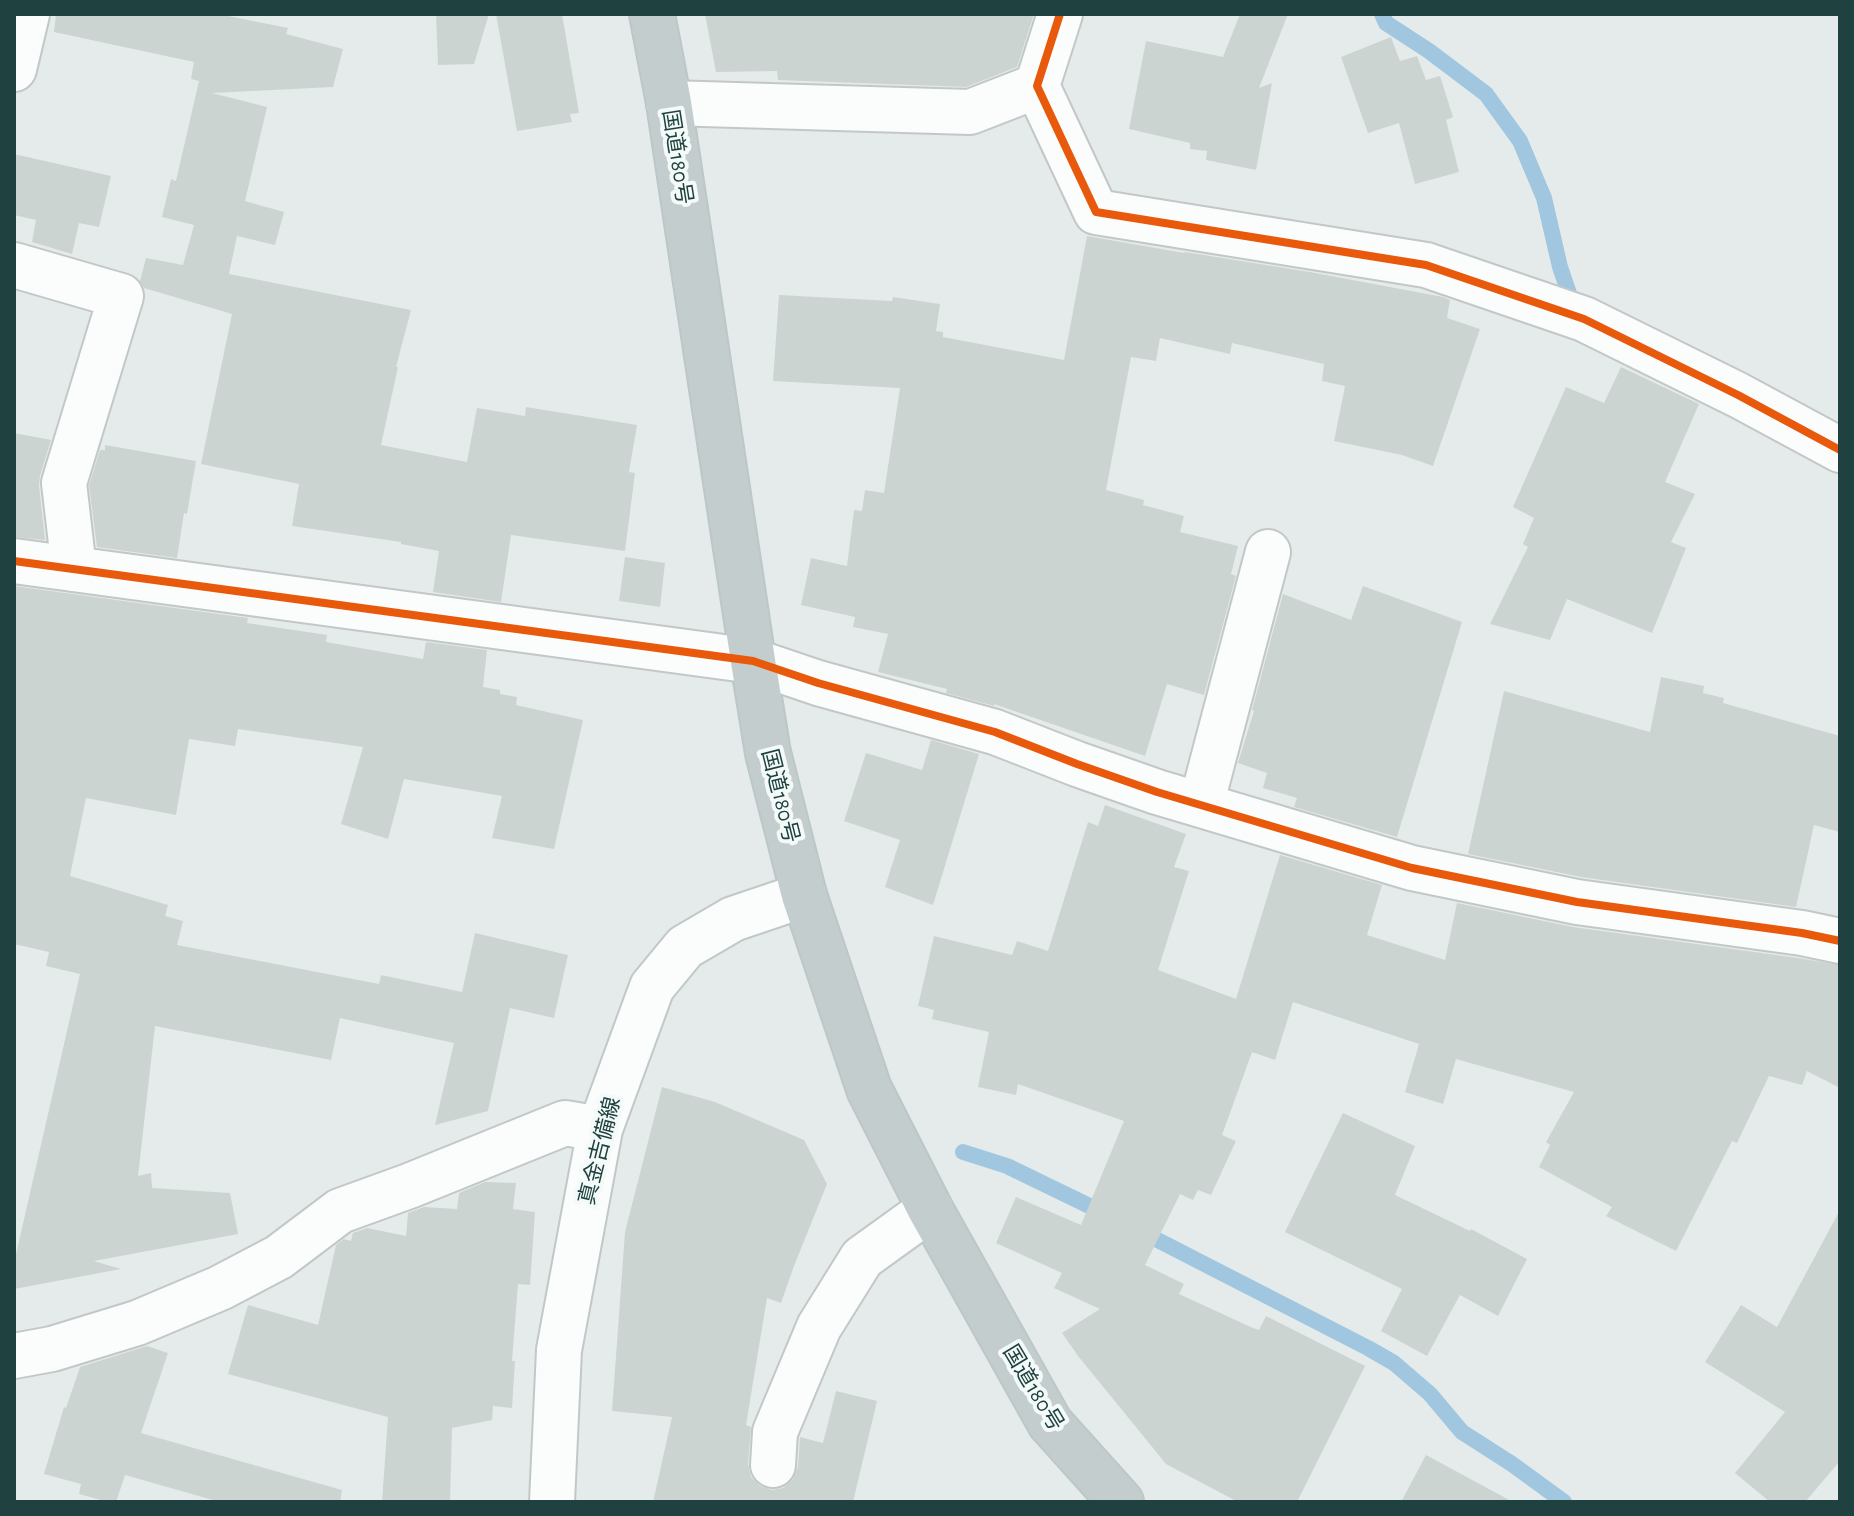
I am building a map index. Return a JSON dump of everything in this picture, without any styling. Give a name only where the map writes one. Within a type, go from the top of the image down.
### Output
[{"type":"highway","name":"国道180号","points":[[652,14],[669,103],[768,753],[804,895],[869,1089],[930,1209],[1050,1423],[1121,1502]]},
{"type":"street","points":[[14,69],[27,14]]},
{"type":"street","points":[[1060,14],[1037,86],[1096,212],[1426,265],[1584,319],[1738,395],[1840,450]]},
{"type":"street","points":[[669,103],[970,112],[1037,86]]},
{"type":"street","points":[[14,265],[121,296],[64,483],[74,569]]},
{"type":"street","points":[[1201,805],[1268,552]]},
{"type":"street","points":[[14,561],[753,661],[818,683],[995,732],[1157,792],[1427,871],[1577,902],[1840,941]]},
{"type":"street","name":"真金吉備線","points":[[552,1502],[559,1350],[600,1129],[652,987],[685,947],[733,919],[804,895]]},
{"type":"street","points":[[14,1356],[52,1349],[137,1323],[220,1288],[279,1257],[340,1211],[565,1123],[600,1129]]},
{"type":"street","points":[[773,1465],[775,1432],[819,1327],[862,1258],[930,1209]]},
{"type":"building","points":[[56,14],[218,14],[288,28],[286,34],[343,49],[333,87],[212,93],[267,107],[245,201],[284,212],[275,245],[237,236],[229,274],[411,310],[381,445],[467,462],[477,408],[525,416],[526,407],[637,425],[629,472],[635,473],[625,551],[511,535],[501,602],[433,592],[439,551],[401,542],[292,526],[299,484],[201,464],[232,314],[144,288],[140,281],[146,258],[183,265],[194,225],[162,217],[171,179],[176,181],[199,81],[191,79],[194,62],[54,32]]},
{"type":"building","points":[[436,14],[489,14],[474,64],[438,65]]},
{"type":"building","points":[[496,14],[562,14],[579,113],[570,114],[572,122],[517,131]]},
{"type":"building","points":[[705,14],[1034,14],[1017,67],[966,87],[778,80],[777,71],[716,72]]},
{"type":"building","points":[[1240,14],[1288,14],[1259,88],[1272,83],[1256,170],[1206,160],[1207,151],[1190,149],[1190,143],[1129,129],[1146,41],[1223,57]]},
{"type":"building","points":[[1391,37],[1400,61],[1417,56],[1426,80],[1440,76],[1453,117],[1446,120],[1459,172],[1415,184],[1399,123],[1368,133],[1341,57]]},
{"type":"building","points":[[14,154],[111,176],[99,227],[79,223],[72,254],[32,242],[36,220],[14,215]]},
{"type":"building","points":[[1087,236],[1443,297],[1450,300],[1447,318],[1480,329],[1433,466],[1402,455],[1334,441],[1345,386],[1322,381],[1324,364],[1232,343],[1230,354],[1160,338],[1156,361],[1131,357],[1106,490],[1144,500],[1143,505],[1184,516],[1180,532],[1238,546],[1231,574],[1236,576],[1204,695],[1167,684],[1145,756],[994,704],[946,693],[947,689],[878,672],[888,634],[853,627],[855,617],[801,605],[811,558],[847,566],[854,510],[862,511],[865,490],[884,493],[900,388],[773,381],[779,295],[892,301],[893,297],[940,304],[936,331],[943,332],[943,337],[1064,360]]},
{"type":"building","points":[[1621,367],[1699,404],[1665,482],[1695,494],[1671,542],[1686,548],[1652,633],[1567,599],[1550,640],[1490,624],[1528,547],[1523,544],[1534,518],[1513,507],[1566,387],[1604,403]]},
{"type":"building","points":[[14,433],[51,440],[39,485],[45,540],[14,537]]},
{"type":"building","points":[[105,445],[196,461],[177,558],[97,547],[89,485],[100,450],[105,450]]},
{"type":"building","points":[[625,557],[665,563],[660,607],[619,601]]},
{"type":"building","points":[[14,586],[248,618],[247,623],[327,635],[326,642],[423,659],[426,642],[487,650],[483,687],[517,697],[516,705],[583,720],[554,849],[492,838],[502,796],[404,779],[388,839],[341,824],[363,747],[238,729],[235,746],[189,739],[176,815],[86,798],[70,876],[168,905],[165,916],[183,921],[177,945],[379,984],[381,975],[462,992],[475,933],[568,955],[554,1018],[510,1008],[488,1111],[435,1125],[454,1043],[340,1018],[331,1060],[155,1026],[138,1176],[151,1173],[152,1188],[230,1193],[238,1234],[94,1261],[121,1269],[14,1289],[14,1263],[80,974],[46,966],[49,952],[14,944]]},
{"type":"building","points":[[1363,586],[1462,622],[1397,837],[1294,807],[1297,798],[1263,788],[1267,773],[1238,763],[1283,594],[1351,620]]},
{"type":"building","points":[[1661,677],[1704,686],[1703,693],[1724,698],[1723,703],[1840,736],[1840,832],[1814,825],[1796,907],[1581,877],[1468,854],[1504,691],[1650,732]]},
{"type":"building","points":[[931,740],[979,754],[933,905],[885,887],[900,840],[844,821],[866,753],[922,770]]},
{"type":"building","points":[[1105,805],[1186,834],[1174,867],[1189,871],[1158,970],[1236,999],[1280,855],[1382,885],[1367,935],[1445,960],[1457,903],[1573,927],[1840,965],[1840,1088],[1807,1071],[1802,1085],[1769,1076],[1737,1143],[1732,1141],[1676,1251],[1606,1216],[1612,1207],[1539,1167],[1550,1145],[1546,1142],[1574,1092],[1456,1059],[1443,1104],[1405,1092],[1419,1044],[1293,1002],[1275,1060],[1252,1052],[1222,1135],[1236,1141],[1211,1195],[1198,1190],[1193,1200],[1180,1194],[1145,1265],[1184,1284],[1179,1294],[1253,1328],[1259,1330],[1266,1316],[1365,1366],[1297,1502],[1238,1502],[1166,1464],[1078,1356],[1062,1333],[1100,1309],[1054,1288],[1062,1273],[996,1243],[1016,1197],[1081,1225],[1124,1121],[1018,1084],[1016,1095],[978,1087],[989,1032],[932,1019],[934,1010],[918,1006],[934,936],[1012,955],[1017,941],[1048,951],[1088,822],[1098,826]]},
{"type":"building","points":[[662,1087],[715,1102],[804,1140],[827,1184],[781,1303],[767,1298],[746,1425],[751,1427],[748,1464],[751,1477],[760,1486],[772,1490],[783,1488],[793,1479],[798,1467],[800,1437],[823,1443],[836,1391],[877,1401],[853,1502],[653,1502],[672,1417],[612,1411],[625,1232]]},
{"type":"building","points":[[1343,1113],[1415,1146],[1395,1195],[1471,1229],[1527,1259],[1498,1316],[1460,1295],[1427,1356],[1381,1331],[1402,1289],[1285,1232]]},
{"type":"building","points":[[485,1182],[516,1183],[513,1209],[535,1212],[530,1285],[518,1284],[512,1408],[493,1406],[492,1420],[452,1428],[450,1502],[382,1502],[388,1417],[228,1374],[248,1305],[318,1325],[336,1245],[344,1239],[351,1241],[353,1233],[367,1228],[406,1236],[408,1213],[424,1207],[457,1209],[459,1193]]},
{"type":"building","points":[[1840,1210],[1840,1461],[1805,1502],[1770,1502],[1735,1473],[1785,1412],[1705,1362],[1741,1305],[1777,1327]]},
{"type":"building","points":[[147,1346],[168,1353],[141,1433],[342,1490],[340,1502],[220,1502],[125,1475],[116,1502],[108,1502],[79,1494],[81,1484],[44,1474],[64,1407],[80,1367]]},
{"type":"building","points":[[1426,1455],[1513,1502],[1401,1502]]},
{"type":"waterway","points":[[1382,14],[1386,23],[1486,94],[1520,141],[1544,198],[1560,267],[1574,308]]},
{"type":"waterway","points":[[963,1152],[1007,1166],[1108,1215]]},
{"type":"waterway","points":[[1140,1231],[1394,1363],[1430,1394],[1462,1432],[1564,1502]]},
{"type":"cycle path","points":[[1060,14],[1037,86],[1096,212],[1426,265],[1584,319],[1738,395],[1840,450]]},
{"type":"cycle path","points":[[14,561],[753,661],[818,683],[995,732],[1157,792],[1412,868],[1577,902],[1840,941]]}]
